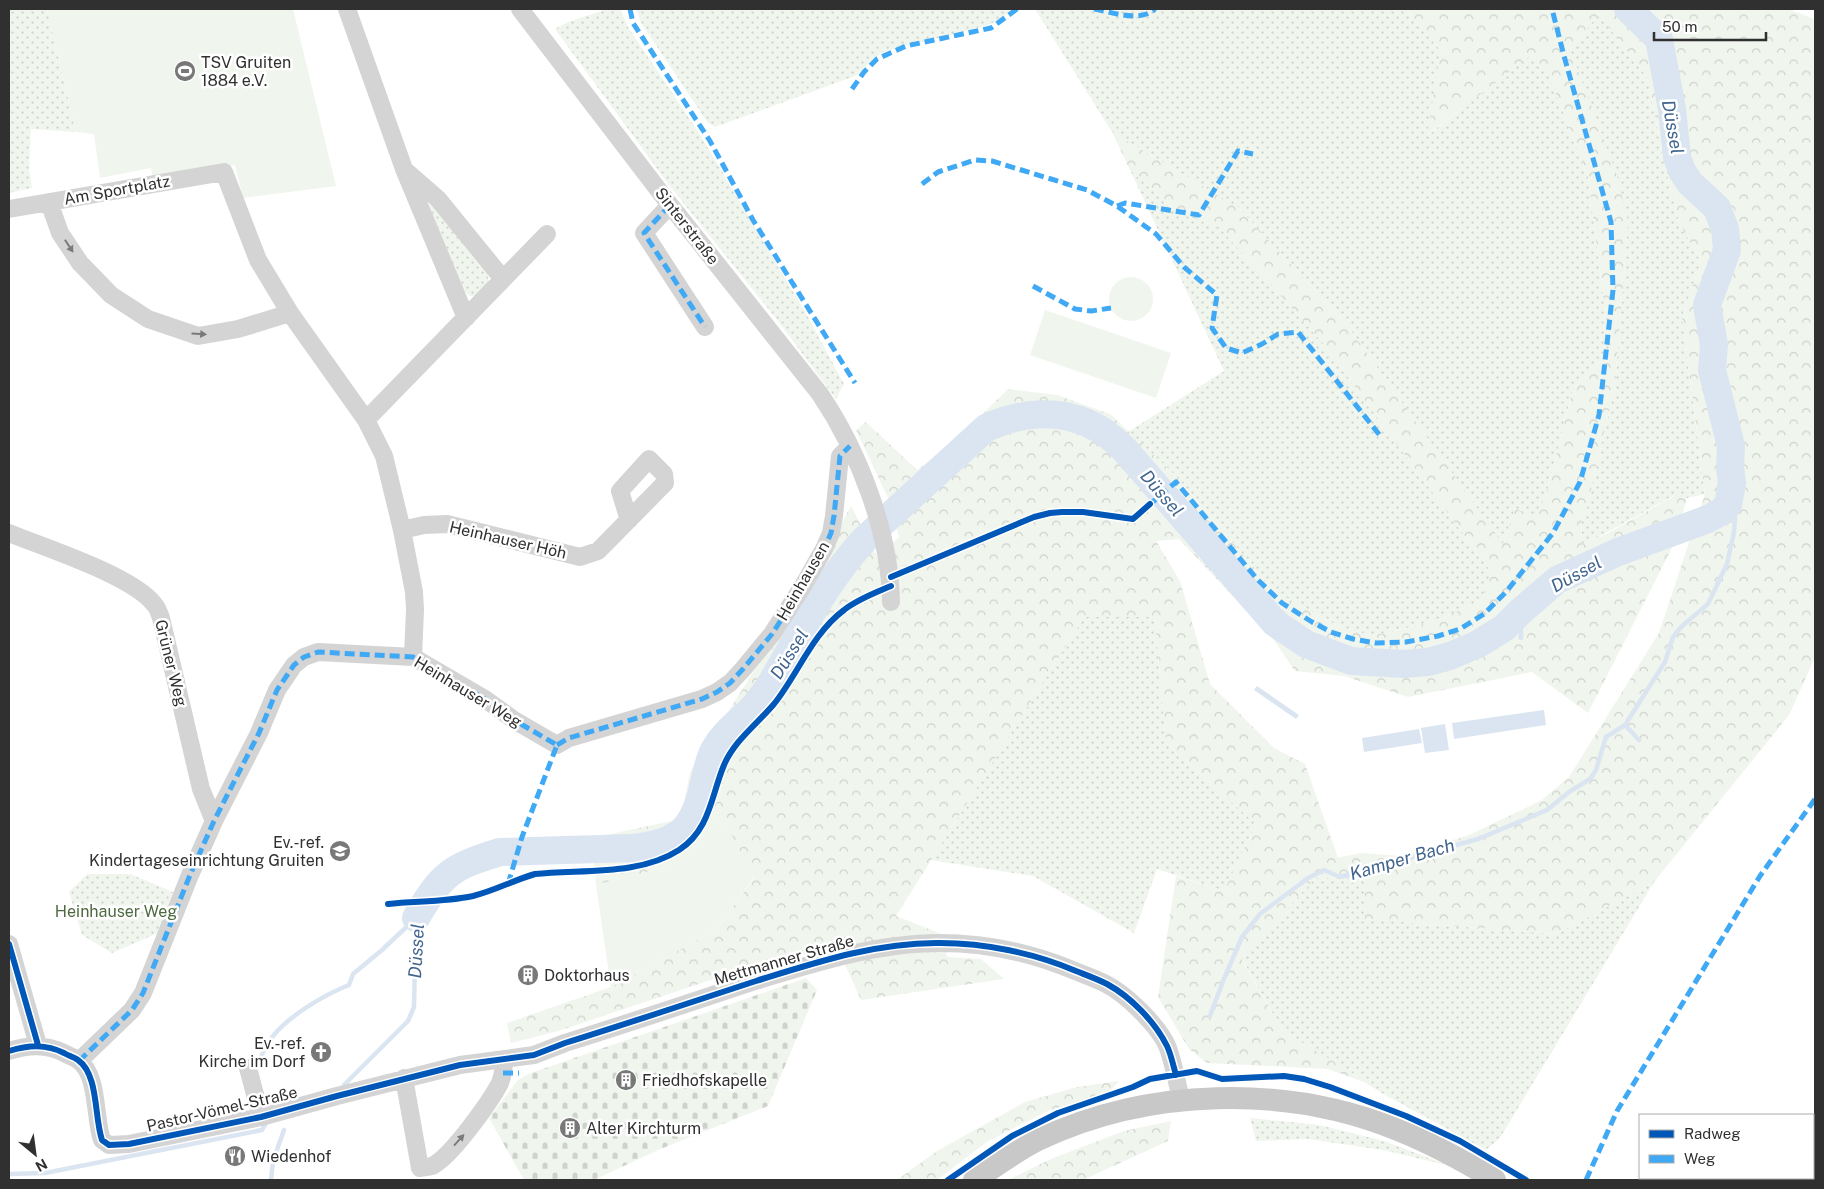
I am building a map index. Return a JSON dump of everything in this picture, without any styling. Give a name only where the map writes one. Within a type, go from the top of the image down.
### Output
[{"type":"main road","points":[[974,1180],[1038,1141],[1063,1130],[1127,1110],[1181,1100],[1254,1099],[1286,1101],[1337,1110],[1398,1129],[1447,1151],[1495,1180]]},
{"type":"street","points":[[347,9],[404,170],[466,318]]},
{"type":"street","name":"Sinterstraße","points":[[520,9],[670,205],[820,394],[836,417],[850,446]]},
{"type":"street","points":[[404,170],[438,199],[503,279]]},
{"type":"street","name":"Am Sportplatz","points":[[9,209],[224,172],[258,260],[290,312]]},
{"type":"street","points":[[49,202],[60,233],[80,264],[111,295],[148,319],[198,336],[238,329],[290,312],[366,420],[384,456],[402,530],[414,592],[415,610],[412,657]]},
{"type":"street","points":[[670,205],[644,234],[705,326]]},
{"type":"street","points":[[366,420],[547,234]]},
{"type":"street","points":[[850,446],[876,513],[886,548],[891,577],[891,602]]},
{"type":"street","name":"Heinhausen","points":[[558,745],[569,738],[702,698],[717,692],[730,683],[772,634],[824,549],[831,533],[834,516],[840,456],[850,446]]},
{"type":"street","name":"Heinhauser Höh","points":[[402,530],[424,525],[447,524],[580,557],[598,551],[629,520]]},
{"type":"street","name":"Grüner Weg","points":[[9,533],[117,578],[154,604],[161,618],[201,789],[214,821]]},
{"type":"street","name":"Heinhauser Weg","points":[[79,1061],[132,1010],[143,993],[165,935],[214,821],[259,733],[277,690],[294,664],[304,657],[318,652],[412,657],[485,699],[514,720],[558,745]]},
{"type":"street","name":"Mettmanner Straße","points":[[504,1060],[534,1055],[565,1043],[806,965],[866,951],[899,946],[948,943],[976,945],[1022,954],[1063,966],[1108,984],[1129,1000],[1151,1022],[1168,1046],[1181,1100]]},
{"type":"street","points":[[9,944],[38,1045]]},
{"type":"street","points":[[9,1051],[38,1045],[56,1049],[79,1061]]},
{"type":"street","points":[[404,1078],[418,1174],[445,1156],[470,1128],[500,1083],[504,1060]]},
{"type":"street","name":"Pastor-Vömel-Straße","points":[[79,1061],[87,1071],[92,1082],[99,1132],[102,1140],[109,1145],[129,1144],[261,1117],[404,1078],[460,1065],[504,1060]]},
{"type":"street","points":[[248,1068],[261,1117]]},
{"type":"green space","points":[[9,9],[47,9],[76,132],[31,129],[29,169],[32,188],[9,193]]},
{"type":"green space","name":"TSV Gruiten 1884 e.V.","points":[[47,9],[293,9],[336,186],[243,198],[235,165],[153,180],[151,168],[100,178],[94,134],[76,132]]},
{"type":"green space","points":[[607,9],[620,9],[628,27],[701,136],[808,317],[844,384],[836,399],[778,321],[669,185],[555,29],[568,22]]},
{"type":"green space","points":[[636,9],[1016,9],[989,25],[882,52],[855,76],[715,127],[708,123],[641,23]]},
{"type":"green space","points":[[1035,9],[1406,9],[1441,51],[1428,135],[1533,53],[1549,76],[1588,176],[1610,351],[1573,389],[1546,496],[1534,519],[1515,508],[1503,545],[1349,328],[1239,208],[1112,132]]},
{"type":"green space","points":[[1406,9],[1792,9],[1815,19],[1815,657],[1789,715],[1654,882],[1556,934],[1365,919],[1365,877],[1315,878],[1242,960],[1282,1030],[1372,1085],[1328,1069],[1207,1063],[1189,1049],[1158,997],[1176,876],[1224,891],[1256,824],[1166,743],[1155,617],[1084,617],[896,916],[944,935],[947,957],[981,959],[1004,979],[861,1000],[845,965],[795,952],[558,1031],[511,1043],[507,1023],[611,987],[716,930],[754,878],[719,812],[672,866],[596,885],[592,838],[681,819],[690,772],[802,595],[851,506],[878,558],[899,537],[889,500],[856,430],[866,422],[917,470],[957,439],[1008,389],[1057,395],[1110,414],[1175,475],[1274,591],[1340,627],[1370,635],[1388,633],[1442,619],[1482,599],[1492,573],[1322,342],[1219,227],[1179,213],[1130,170],[1112,132],[1239,208],[1349,328],[1503,544],[1515,508],[1534,518],[1546,496],[1573,389],[1610,351],[1588,176],[1549,76],[1533,54],[1427,135],[1441,51]],"holes":[[[1599,14],[1647,77],[1679,222],[1701,262],[1682,317],[1705,494],[1659,633],[1569,777],[1542,800],[1469,835],[1402,856],[1360,853],[1338,858],[1305,764],[1274,748],[1210,684],[1180,581],[1156,541],[1179,539],[1273,639],[1295,671],[1344,676],[1408,697],[1532,672],[1588,713],[1674,544],[1687,498],[1674,496],[1608,533],[1582,545],[1581,522],[1586,511],[1615,386],[1628,222],[1617,175],[1570,49]]]},
{"type":"green space","points":[[1599,14],[1647,77],[1679,222],[1701,262],[1682,317],[1705,494],[1687,498],[1673,496],[1582,546],[1581,522],[1586,511],[1615,386],[1628,222],[1570,49]]},
{"type":"green space","points":[[1130,170],[1179,213],[1219,227],[1322,342],[1492,573],[1482,599],[1442,619],[1388,633],[1370,635],[1340,627],[1274,591],[1175,475],[1128,432],[1224,371]]},
{"type":"green space","points":[[429,204],[434,205],[488,274],[489,284],[476,296],[470,296],[464,291],[428,210]]},
{"type":"green space","points":[[1131,277],[1143,281],[1149,287],[1153,299],[1149,311],[1143,317],[1131,321],[1119,317],[1113,311],[1109,299],[1113,287],[1119,281]]},
{"type":"green space","points":[[1045,310],[1171,353],[1156,398],[1030,355]]},
{"type":"green space","points":[[1084,617],[1155,617],[1166,743],[1256,824],[1224,891],[1157,869],[1134,933],[1033,876],[931,860]]},
{"type":"green space","points":[[719,812],[754,877],[716,930],[611,987],[596,885],[672,866]]},
{"type":"green space","name":"Heinhauser Weg","points":[[87,874],[130,874],[173,892],[158,933],[112,953],[82,935],[69,892]]},
{"type":"green space","points":[[1365,877],[1365,919],[1556,934],[1654,882],[1500,1138],[1486,1150],[1385,1095],[1282,1030],[1242,959],[1315,878]]},
{"type":"green space","points":[[806,978],[817,990],[768,1106],[658,1150],[594,1180],[524,1180],[489,1118],[518,1080],[528,1074]]},
{"type":"green space","points":[[1119,1081],[1107,1094],[1050,1110],[988,1141],[937,1180],[897,1180],[937,1151],[1025,1102],[1077,1087]]},
{"type":"green space","points":[[1250,1118],[1319,1125],[1384,1141],[1450,1166],[1383,1150],[1308,1139],[1256,1141]]},
{"type":"green space","points":[[1171,1121],[1168,1141],[1083,1180],[1008,1180],[1051,1159],[1124,1131]]},
{"type":"shaded area","points":[[1257,686],[1299,715],[1296,719],[1254,690]]},
{"type":"shaded area","points":[[1544,710],[1546,725],[1454,739],[1452,723]]},
{"type":"shaded area","points":[[1445,724],[1449,750],[1425,753],[1421,728]]},
{"type":"shaded area","points":[[1419,729],[1422,743],[1364,752],[1362,738]]},
{"type":"waterway","name":"Düssel","points":[[416,918],[433,891],[449,874],[483,857],[500,852],[633,848],[661,843],[681,832],[688,824],[699,802],[710,759],[718,743],[752,709],[769,687],[825,590],[852,554],[866,538],[986,428],[1000,422],[1028,415],[1057,415],[1086,422],[1102,431],[1124,449],[1275,623],[1306,644],[1351,661],[1403,664],[1428,662],[1450,656],[1478,644],[1504,628],[1557,580],[1618,552],[1708,519],[1721,512],[1728,505],[1732,483],[1730,467],[1731,446],[1712,370],[1714,345],[1707,305],[1727,250],[1725,229],[1717,208],[1690,183],[1682,171],[1677,157],[1672,109],[1659,39],[1628,9]]},
{"type":"waterway","name":"Kamper Bach","points":[[1639,740],[1625,725],[1665,662],[1673,637],[1681,627],[1708,604],[1727,564],[1735,518],[1728,505]]},
{"type":"waterway","points":[[1521,611],[1521,638]]},
{"type":"waterway","name":"Kamper Bach","points":[[1210,1016],[1242,937],[1260,914],[1308,878],[1324,870],[1340,877],[1478,839],[1547,810],[1569,792],[1590,779],[1596,770],[1606,737],[1625,725]]},
{"type":"waterway","points":[[258,1063],[269,1042],[280,1028],[308,1006],[349,985],[353,974],[416,918]]},
{"type":"waterway","name":"Düssel","points":[[344,1085],[408,1021],[414,1007],[416,918]]},
{"type":"waterway","points":[[9,1174],[45,1173],[262,1130],[265,1125]]},
{"type":"waterway","name":"Düssel","points":[[271,1180],[273,1161],[284,1130]]},
{"type":"marked path","points":[[630,9],[633,23],[710,141],[753,220],[855,383]]},
{"type":"marked path","points":[[852,89],[864,72],[877,59],[906,46],[991,28],[1017,9]]},
{"type":"marked path","points":[[1094,9],[1134,16],[1149,13],[1155,9]]},
{"type":"marked path","points":[[1148,506],[1176,482],[1257,579],[1282,603],[1331,632],[1353,639],[1376,643],[1406,642],[1438,636],[1460,629],[1484,614],[1506,592],[1553,533],[1580,482],[1599,415],[1613,290],[1611,222],[1552,9]]},
{"type":"marked path","points":[[1117,206],[1125,203],[1199,215],[1238,151],[1253,154]]},
{"type":"marked path","points":[[922,184],[938,172],[975,160],[992,161],[1087,190],[1117,206],[1156,234],[1184,267],[1217,295],[1212,328],[1226,348],[1242,353],[1278,334],[1298,332],[1382,438]]},
{"type":"marked path","points":[[670,205],[644,233],[705,327]]},
{"type":"marked path","points":[[1033,286],[1075,309],[1091,311],[1111,308]]},
{"type":"marked path","points":[[557,745],[569,738],[702,699],[730,683],[772,634],[824,549],[831,533],[834,516],[840,456],[850,446]]},
{"type":"marked path","points":[[79,1061],[132,1010],[143,993],[190,875],[214,821],[259,733],[277,690],[294,665],[304,657],[318,652],[413,657],[485,699],[514,720],[557,745]]},
{"type":"marked path","points":[[508,884],[522,837],[557,745]]},
{"type":"marked path","points":[[1586,1180],[1617,1111],[1760,876],[1815,799]]},
{"type":"marked path","points":[[503,1073],[519,1073]]},
{"type":"cycle path","points":[[891,577],[1034,517],[1050,513],[1083,512],[1133,519],[1150,504]]},
{"type":"cycle path","points":[[388,904],[473,896],[535,874],[628,868],[646,864],[679,850],[697,833],[703,822],[728,756],[746,733],[774,704],[814,642],[833,620],[849,606],[891,586]]},
{"type":"cycle path","points":[[9,1051],[30,1047],[44,1047],[57,1050],[78,1060],[85,1067],[93,1086],[102,1140],[109,1145],[129,1144],[261,1117],[460,1065],[534,1055],[565,1043],[756,981],[846,955],[893,946],[957,943],[992,947],[1026,954],[1060,965],[1116,989],[1142,1011],[1156,1028],[1168,1049],[1176,1075]]},
{"type":"cycle path","points":[[9,944],[38,1045]]},
{"type":"cycle path","points":[[948,1180],[1012,1136],[1058,1113],[1133,1087],[1150,1079],[1197,1071],[1222,1079],[1284,1076],[1304,1079],[1330,1087],[1406,1116],[1460,1141],[1526,1180]]},
{"type":"place","name":"TSV Gruiten 1884 e.V.","points":[[185,71]]},
{"type":"place","name":"Ev.-ref. Kindertageseinrichtung Gruiten","points":[[340,851]]},
{"type":"place","name":"Doktorhaus","points":[[528,975]]},
{"type":"place","name":"Ev.-ref. Kirche im Dorf","points":[[321,1052]]},
{"type":"place","name":"Friedhofskapelle","points":[[626,1080]]},
{"type":"place","name":"Alter Kirchturm","points":[[570,1128]]},
{"type":"place","name":"Wiedenhof","points":[[235,1156]]}]
